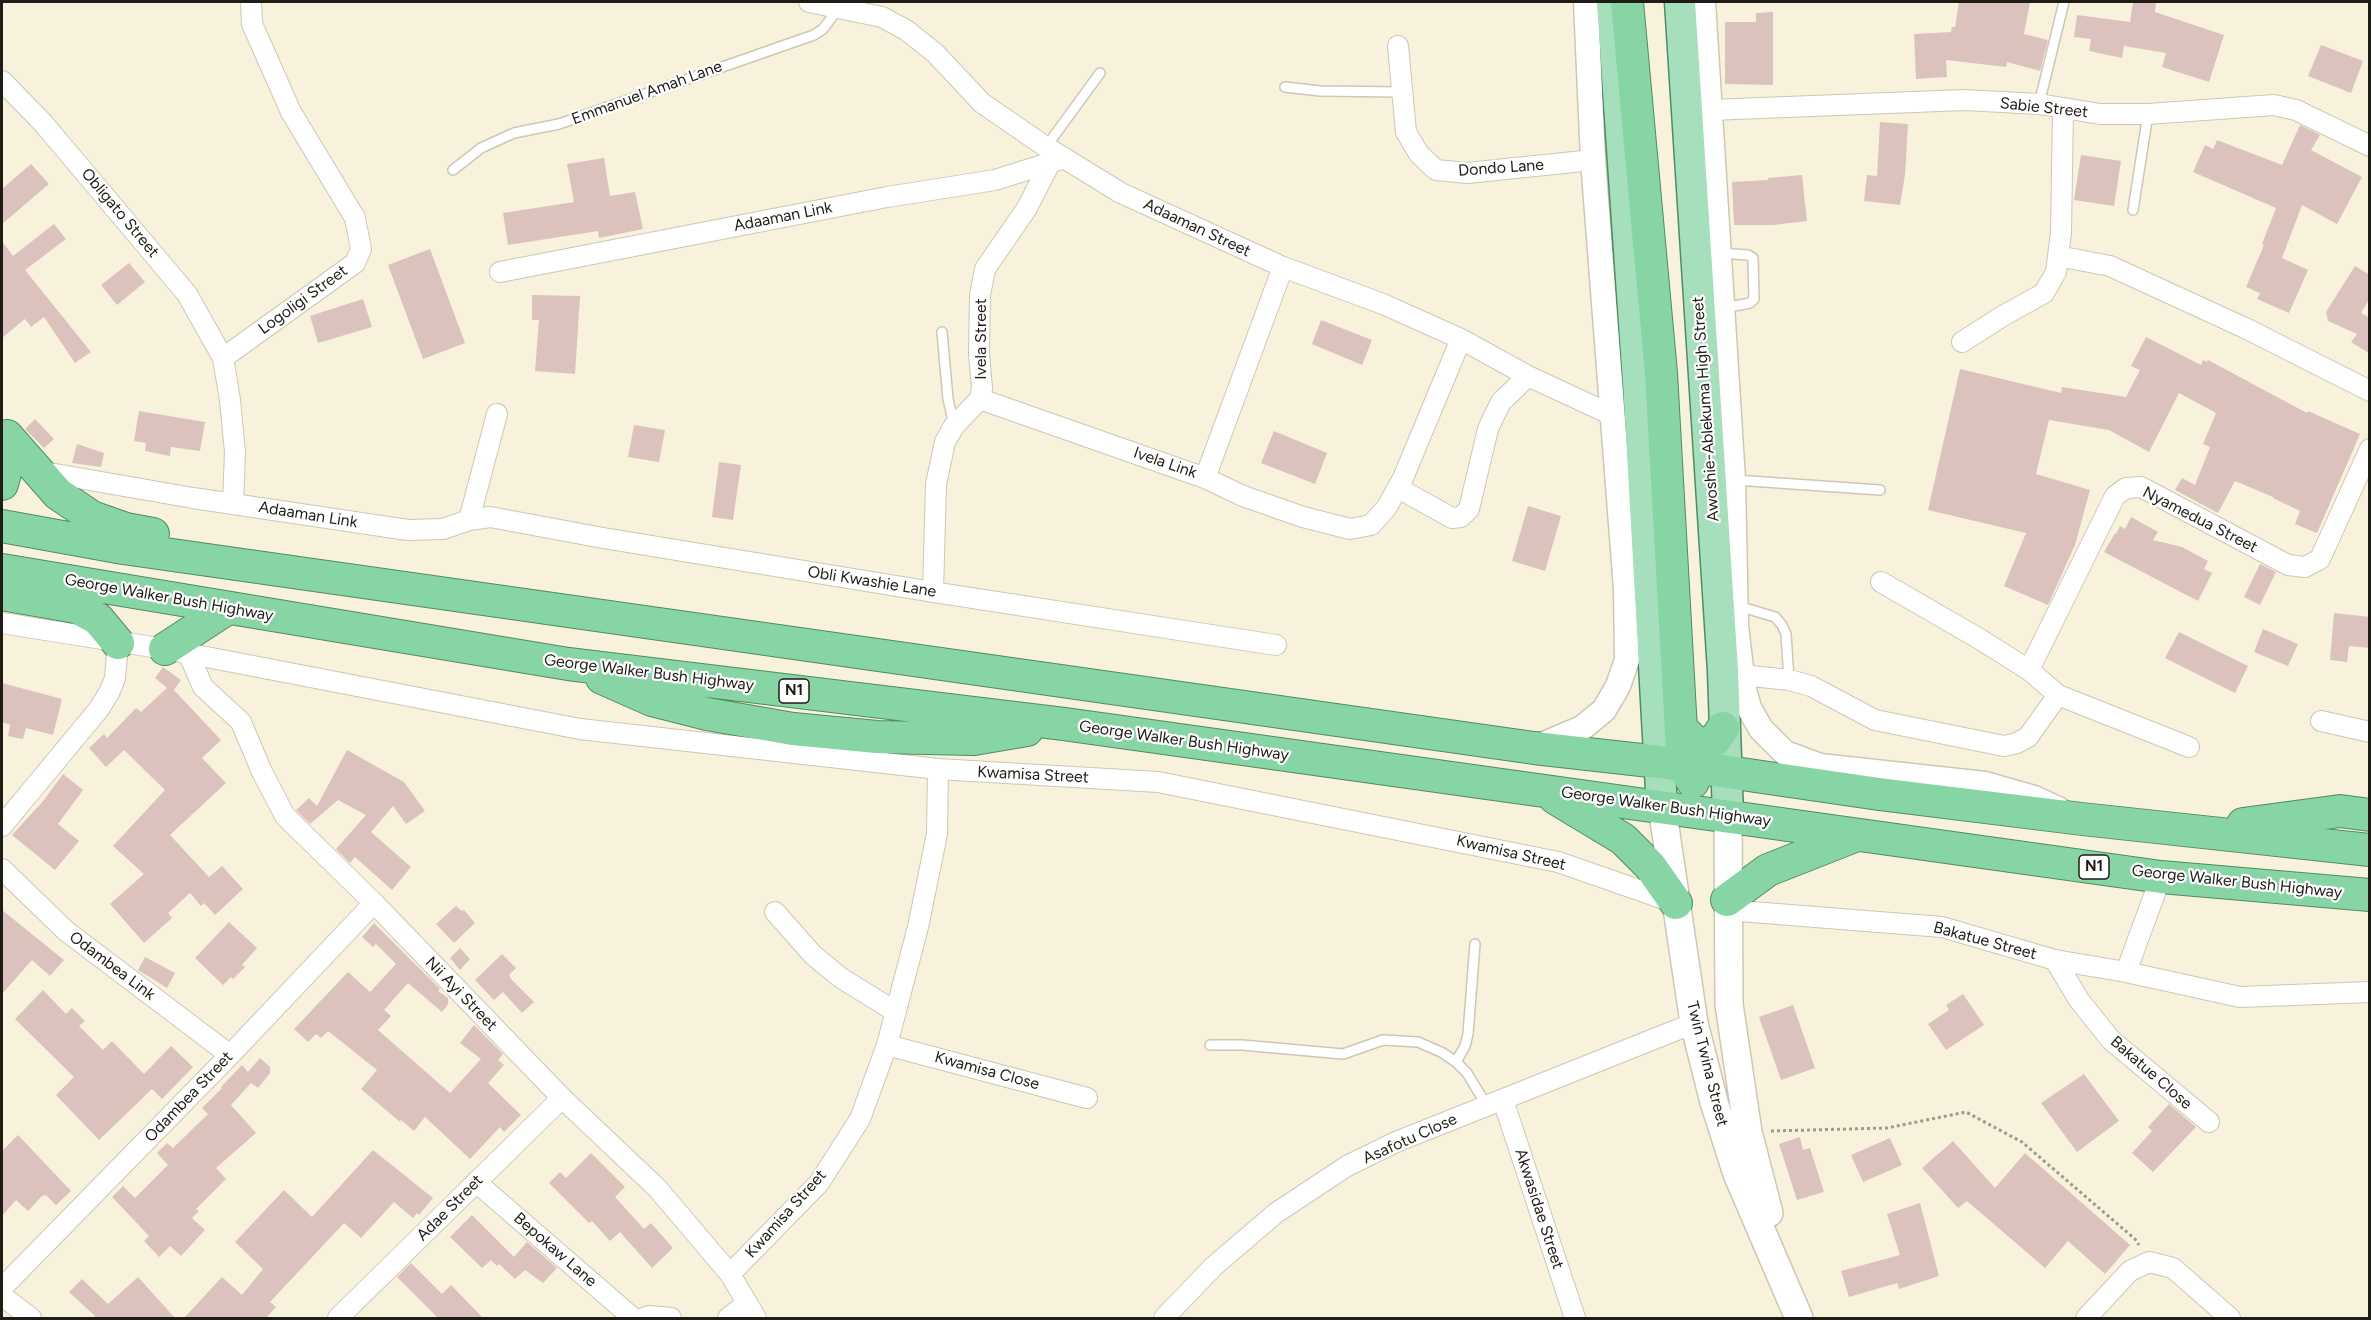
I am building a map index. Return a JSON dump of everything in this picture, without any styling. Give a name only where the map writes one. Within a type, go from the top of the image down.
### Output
[{"type":"highway","points":[[1627,2],[1661,373],[1681,728],[1671,764]]},
{"type":"highway","points":[[4,433],[58,494],[92,517],[126,529],[370,570],[429,593]]},
{"type":"highway","points":[[2,484],[8,462],[4,433]]},
{"type":"highway","points":[[2,526],[123,548],[429,593],[1534,748],[1726,771],[1879,794],[2082,819],[2370,850]]},
{"type":"highway","name":"George Walker Bush Highway","points":[[2,570],[568,664],[1064,724],[2161,877],[2370,895]]},
{"type":"highway","points":[[2,594],[76,607],[98,619],[118,643]]},
{"type":"highway","points":[[177,652],[228,608]]},
{"type":"highway","points":[[1681,728],[1694,741],[1704,744],[1714,740],[1723,728]]},
{"type":"highway","points":[[1671,764],[1728,816]]},
{"type":"highway","points":[[1544,791],[1623,840],[1650,866],[1676,903]]},
{"type":"highway","points":[[2195,830],[2340,811],[2370,815]]},
{"type":"highway","points":[[1727,905],[1768,870],[1861,834]]},
{"type":"main road","points":[[1612,2],[1638,382],[1671,764],[1662,807]]},
{"type":"main road","name":"Awoshie-Ablekuma High Street","points":[[1680,2],[1722,479],[1723,728],[1728,816]]},
{"type":"main road","name":"Twin Twina Street","points":[[1662,807],[1695,1023],[1714,1102],[1737,1174],[1797,1314]]},
{"type":"main road","name":"Twin Twina Street","points":[[1728,816],[1727,905],[1730,1004],[1748,1132],[1797,1314]]},
{"type":"street","name":"Logoligi Street","points":[[223,358],[355,263],[361,249],[355,218],[287,103],[252,24],[251,2]]},
{"type":"street","name":"Adaaman Street","points":[[809,2],[882,17],[906,30],[934,53],[982,103],[1054,156],[1121,193],[1283,267],[1383,304],[1461,339],[1528,376],[1612,415]]},
{"type":"street","points":[[1534,748],[1582,728],[1604,710],[1618,686],[1627,660],[1626,589],[1593,160],[1586,2]]},
{"type":"street","name":"Awoshie-Ablekuma High Street","points":[[1703,2],[1722,308],[1722,479],[1742,675],[1749,708],[1761,729],[1785,753],[1820,766],[1984,784],[2034,798],[2082,819]]},
{"type":"street","name":"Dondo Lane","points":[[1398,46],[1406,132],[1419,154],[1436,170],[1467,173],[1593,160]]},
{"type":"street","name":"Obligato Street","points":[[2,81],[43,123],[187,294],[223,358]]},
{"type":"street","name":"Sabie Street","points":[[1710,110],[1965,100],[2039,104],[2100,114],[2148,114],[2274,105],[2296,110],[2370,146]]},
{"type":"street","points":[[1962,342],[2044,293],[2056,272],[2061,233],[2063,108]]},
{"type":"street","name":"Adaaman Link","points":[[500,272],[887,197],[995,180],[1054,156]]},
{"type":"street","name":"Ivela Street","points":[[933,592],[936,484],[945,442],[954,426],[980,399],[982,388],[979,353],[980,295],[985,269],[1027,208],[1054,156]]},
{"type":"street","points":[[2058,256],[2110,266],[2245,328],[2370,391]]},
{"type":"street","name":"Ivela Link","points":[[980,399],[1206,478],[1283,267]]},
{"type":"street","points":[[1206,478],[1243,496],[1303,517],[1350,529],[1371,525],[1387,507],[1398,488],[1461,339]]},
{"type":"street","points":[[223,358],[235,452],[233,503]]},
{"type":"street","points":[[1398,488],[1452,518],[1461,517],[1468,509],[1488,429],[1495,414],[1501,402],[1528,376]]},
{"type":"street","points":[[469,520],[497,414]]},
{"type":"street","name":"Nyamedua Street","points":[[2029,670],[2115,496],[2126,488],[2141,488],[2288,564],[2305,567],[2320,559],[2370,449]]},
{"type":"street","name":"Adaaman Link","points":[[38,471],[408,530],[443,529],[469,520]]},
{"type":"street","name":"Obli Kwashie Lane","points":[[469,520],[490,517],[603,538],[933,592],[1276,645]]},
{"type":"street","points":[[1881,582],[2029,670],[2058,695],[2189,747]]},
{"type":"street","points":[[2,623],[177,652],[580,729],[938,769]]},
{"type":"street","points":[[2,826],[99,708],[110,691],[115,678],[118,643]]},
{"type":"street","name":"Nii Ayi Street","points":[[177,652],[203,687],[241,722],[262,772],[285,816],[374,903],[562,1098],[657,1188],[730,1274],[751,1311]]},
{"type":"street","points":[[1742,675],[1789,680],[1811,686],[1875,720],[2004,746],[2028,737],[2058,695]]},
{"type":"street","points":[[2321,721],[2370,732]]},
{"type":"street","name":"Kwamisa Street","points":[[730,1274],[819,1183],[860,1119],[887,1045],[918,927],[937,834],[938,769],[1158,782],[1558,862],[1676,903]]},
{"type":"street","name":"Odambea Link","points":[[2,869],[66,931],[230,1055]]},
{"type":"street","points":[[2127,972],[2161,877]]},
{"type":"street","name":"Odambea Street","points":[[2,1288],[230,1055],[374,903]]},
{"type":"street","name":"Bakatue Street","points":[[1727,905],[1942,927],[2055,960],[2127,972],[2240,997],[2370,992]]},
{"type":"street","points":[[775,912],[813,956],[841,978],[896,1012]]},
{"type":"street","name":"Bakatue Close","points":[[2055,960],[2079,1000],[2111,1040],[2209,1122]]},
{"type":"street","name":"Asafotu Close","points":[[1164,1318],[1214,1266],[1276,1213],[1347,1166],[1396,1143],[1695,1023]]},
{"type":"street","name":"Kwamisa Close","points":[[887,1045],[1086,1098]]},
{"type":"street","name":"Adae Street","points":[[338,1318],[562,1098]]},
{"type":"street","name":"Akwasidae Street","points":[[1495,1103],[1569,1316]]},
{"type":"street","name":"Bepokaw Lane","points":[[476,1182],[633,1318]]},
{"type":"street","points":[[2086,1318],[2130,1271],[2150,1262],[2174,1268],[2230,1318]]},
{"type":"street","points":[[2,1296],[31,1318]]},
{"type":"street","points":[[728,1318],[751,1311]]},
{"type":"street","points":[[644,1318],[649,1316],[671,1318]]},
{"type":"lane","points":[[2039,104],[2064,2]]},
{"type":"lane","name":"Emmanuel Amah Lane","points":[[453,170],[481,148],[514,133],[559,124],[814,35],[823,29],[838,9]]},
{"type":"lane","points":[[1054,156],[1100,73]]},
{"type":"lane","points":[[1285,87],[1320,91],[1402,92]]},
{"type":"lane","points":[[2133,210],[2148,114]]},
{"type":"lane","points":[[1719,253],[1748,255],[1753,258],[1754,299],[1750,303],[1722,308]]},
{"type":"lane","points":[[942,332],[948,399],[954,426]]},
{"type":"lane","points":[[1722,479],[1880,490]]},
{"type":"lane","points":[[1735,605],[1775,617],[1782,625],[1786,634],[1789,680]]},
{"type":"lane","points":[[1456,1062],[1468,1035],[1475,944]]},
{"type":"lane","points":[[1210,1045],[1242,1045],[1343,1054],[1383,1040],[1418,1042],[1443,1053],[1456,1062],[1495,1103]]},
{"type":"path","points":[[1748,1132],[1887,1128],[1966,1112],[2022,1142],[2135,1239],[2150,1262]]},
{"type":"building","points":[[1959,2],[2030,2],[2024,34],[2048,40],[2040,71],[2007,62],[2006,67],[1946,60],[1947,77],[1916,79],[1914,34],[1951,32],[1952,27],[1955,27]]},
{"type":"building","points":[[2133,2],[2156,2],[2155,12],[2224,35],[2209,82],[2162,67],[2166,53],[2124,46],[2122,58],[2089,51],[2091,39],[2074,37],[2077,15],[2130,22]]},
{"type":"building","points":[[1773,12],[1773,85],[1725,84],[1725,22],[1756,22],[1756,13]]},
{"type":"building","points":[[2321,45],[2363,61],[2351,93],[2308,76]]},
{"type":"building","points":[[1880,122],[1908,124],[1905,175],[1900,205],[1864,201],[1867,175],[1877,176]]},
{"type":"building","points":[[2300,125],[2320,135],[2311,150],[2362,177],[2337,224],[2302,205],[2282,258],[2308,270],[2289,313],[2257,299],[2260,293],[2246,287],[2264,245],[2262,244],[2276,208],[2193,172],[2205,145],[2213,149],[2217,140],[2282,165]]},
{"type":"building","points":[[2081,155],[2121,161],[2114,206],[2074,200]]},
{"type":"building","points":[[604,158],[610,196],[635,192],[643,229],[599,238],[598,231],[508,245],[503,213],[574,202],[567,164]]},
{"type":"building","points":[[31,164],[49,184],[2,224],[2,189]]},
{"type":"building","points":[[1802,175],[1807,221],[1773,225],[1734,225],[1732,182]]},
{"type":"building","points":[[54,224],[66,239],[25,270],[91,352],[75,363],[44,317],[31,327],[25,319],[2,338],[2,241],[13,256]]},
{"type":"building","points":[[430,249],[465,343],[423,359],[388,265]]},
{"type":"building","points":[[129,263],[145,282],[117,305],[101,285]]},
{"type":"building","points":[[2355,266],[2370,275],[2370,298],[2361,313],[2368,317],[2370,314],[2370,354],[2351,342],[2357,334],[2328,321],[2326,312]]},
{"type":"building","points":[[532,295],[580,296],[575,374],[535,371],[539,320],[532,320]]},
{"type":"building","points":[[363,299],[372,327],[318,343],[310,316]]},
{"type":"building","points":[[1321,320],[1372,340],[1362,365],[1312,344]]},
{"type":"building","points":[[2146,337],[2201,365],[2203,360],[2207,362],[2208,360],[2307,413],[2308,411],[2360,434],[2317,533],[2295,524],[2300,511],[2235,481],[2218,513],[2175,490],[2182,478],[2195,485],[2210,447],[2203,444],[2216,413],[2179,393],[2149,452],[2109,430],[2049,420],[2036,474],[2090,490],[2075,545],[2048,605],[2004,586],[2026,533],[1928,510],[1960,369],[2061,393],[2062,387],[2126,397],[2140,370],[2131,366]]},
{"type":"building","points":[[139,411],[205,422],[200,451],[171,447],[170,456],[145,451],[146,443],[134,441]]},
{"type":"building","points":[[35,419],[54,439],[44,448],[25,429]]},
{"type":"building","points":[[634,425],[665,430],[659,462],[628,457]]},
{"type":"building","points":[[1274,431],[1327,453],[1315,484],[1261,463]]},
{"type":"building","points":[[77,444],[104,453],[101,467],[72,463]]},
{"type":"building","points":[[719,462],[741,465],[733,520],[712,517]]},
{"type":"building","points":[[1528,506],[1561,516],[1545,571],[1512,561]]},
{"type":"building","points":[[2131,517],[2158,532],[2153,540],[2182,547],[2208,561],[2204,569],[2212,573],[2198,601],[2104,552],[2120,526],[2125,529]]},
{"type":"building","points":[[2260,564],[2276,572],[2260,605],[2244,597]]},
{"type":"building","points":[[2334,613],[2370,617],[2370,648],[2349,646],[2347,662],[2330,660]]},
{"type":"building","points":[[2263,629],[2298,644],[2288,666],[2254,652]]},
{"type":"building","points":[[2179,632],[2248,666],[2235,693],[2165,658]]},
{"type":"building","points":[[163,667],[181,680],[174,690],[221,740],[202,758],[226,783],[170,835],[209,877],[222,866],[243,889],[215,915],[204,903],[201,906],[190,893],[168,913],[172,918],[144,943],[110,904],[144,874],[113,846],[165,790],[124,750],[106,767],[89,748],[104,734],[107,738],[136,708],[141,712],[167,688],[155,678]]},
{"type":"building","points":[[2,683],[62,699],[53,735],[26,728],[23,739],[8,736],[10,725],[2,722]]},
{"type":"building","points":[[347,750],[404,782],[425,811],[406,824],[393,806],[371,832],[411,867],[392,890],[355,857],[350,863],[336,849],[366,815],[338,800],[310,824],[296,810],[309,798],[317,806]]},
{"type":"building","points":[[63,774],[83,790],[58,824],[79,841],[55,870],[12,835],[44,800]]},
{"type":"building","points":[[456,906],[464,910],[475,923],[454,943],[436,924]]},
{"type":"building","points":[[2,910],[64,960],[50,976],[32,960],[2,994]]},
{"type":"building","points":[[229,922],[257,948],[242,965],[245,967],[223,985],[195,958]]},
{"type":"building","points":[[374,923],[440,989],[438,991],[448,998],[448,1004],[442,1012],[408,983],[384,1010],[391,1016],[378,1030],[450,1093],[481,1059],[460,1043],[474,1025],[503,1054],[498,1060],[504,1065],[488,1083],[521,1115],[504,1132],[500,1127],[470,1159],[425,1117],[414,1131],[361,1089],[377,1070],[328,1031],[321,1038],[316,1034],[308,1042],[294,1029],[348,972],[370,992],[396,964],[376,944],[373,947],[362,937]]},
{"type":"building","points":[[460,948],[470,959],[460,970],[450,958]]},
{"type":"building","points":[[502,954],[516,968],[509,975],[511,979],[534,1002],[522,1013],[503,992],[494,1000],[475,980]]},
{"type":"building","points":[[145,957],[175,973],[167,988],[138,970]]},
{"type":"building","points":[[43,990],[66,1014],[72,1008],[85,1021],[79,1026],[103,1050],[112,1041],[144,1074],[171,1046],[193,1067],[162,1099],[152,1089],[99,1140],[56,1095],[74,1077],[15,1019]]},
{"type":"building","points":[[1963,994],[1984,1025],[1946,1050],[1928,1024],[1949,1010],[1946,1005]]},
{"type":"building","points":[[1793,1005],[1815,1068],[1781,1080],[1759,1017]]},
{"type":"building","points":[[260,1058],[270,1067],[270,1073],[258,1088],[251,1083],[231,1105],[256,1133],[216,1168],[226,1179],[196,1209],[199,1211],[192,1218],[205,1230],[181,1256],[170,1246],[159,1257],[144,1241],[149,1236],[112,1197],[123,1186],[135,1198],[168,1165],[157,1153],[167,1143],[173,1148],[208,1114],[202,1108],[242,1065],[248,1072]]},
{"type":"building","points":[[2084,1074],[2119,1121],[2077,1152],[2041,1103]]},
{"type":"building","points":[[2169,1104],[2196,1127],[2153,1172],[2132,1153],[2152,1131],[2148,1127]]},
{"type":"building","points":[[18,1135],[71,1191],[56,1205],[46,1195],[42,1196],[28,1211],[16,1200],[2,1216],[2,1151]]},
{"type":"building","points":[[1800,1137],[1803,1150],[1810,1148],[1824,1192],[1797,1200],[1779,1144]]},
{"type":"building","points":[[1890,1138],[1902,1165],[1863,1182],[1851,1155]]},
{"type":"building","points":[[1953,1141],[1995,1188],[2025,1153],[2130,1245],[2105,1274],[2068,1241],[2045,1268],[1967,1201],[1958,1208],[1922,1168]]},
{"type":"building","points":[[373,1150],[433,1198],[419,1215],[417,1213],[413,1218],[394,1202],[361,1238],[344,1223],[270,1302],[276,1307],[266,1318],[184,1318],[222,1277],[242,1295],[263,1269],[235,1242],[284,1190],[312,1217]]},
{"type":"building","points":[[591,1153],[625,1187],[615,1197],[644,1229],[651,1223],[673,1248],[652,1268],[620,1232],[610,1241],[592,1221],[589,1223],[549,1183],[560,1172],[566,1178]]},
{"type":"building","points":[[1920,1203],[1939,1276],[1899,1289],[1897,1283],[1849,1297],[1841,1271],[1900,1255],[1887,1214]]},
{"type":"building","points":[[472,1215],[514,1257],[527,1242],[557,1268],[543,1283],[525,1270],[515,1279],[499,1264],[497,1266],[491,1260],[482,1268],[450,1237]]},
{"type":"building","points":[[411,1263],[442,1294],[451,1285],[483,1318],[438,1318],[397,1277]]},
{"type":"building","points":[[138,1277],[175,1318],[92,1318],[95,1316],[69,1292],[82,1279],[108,1304]]}]
